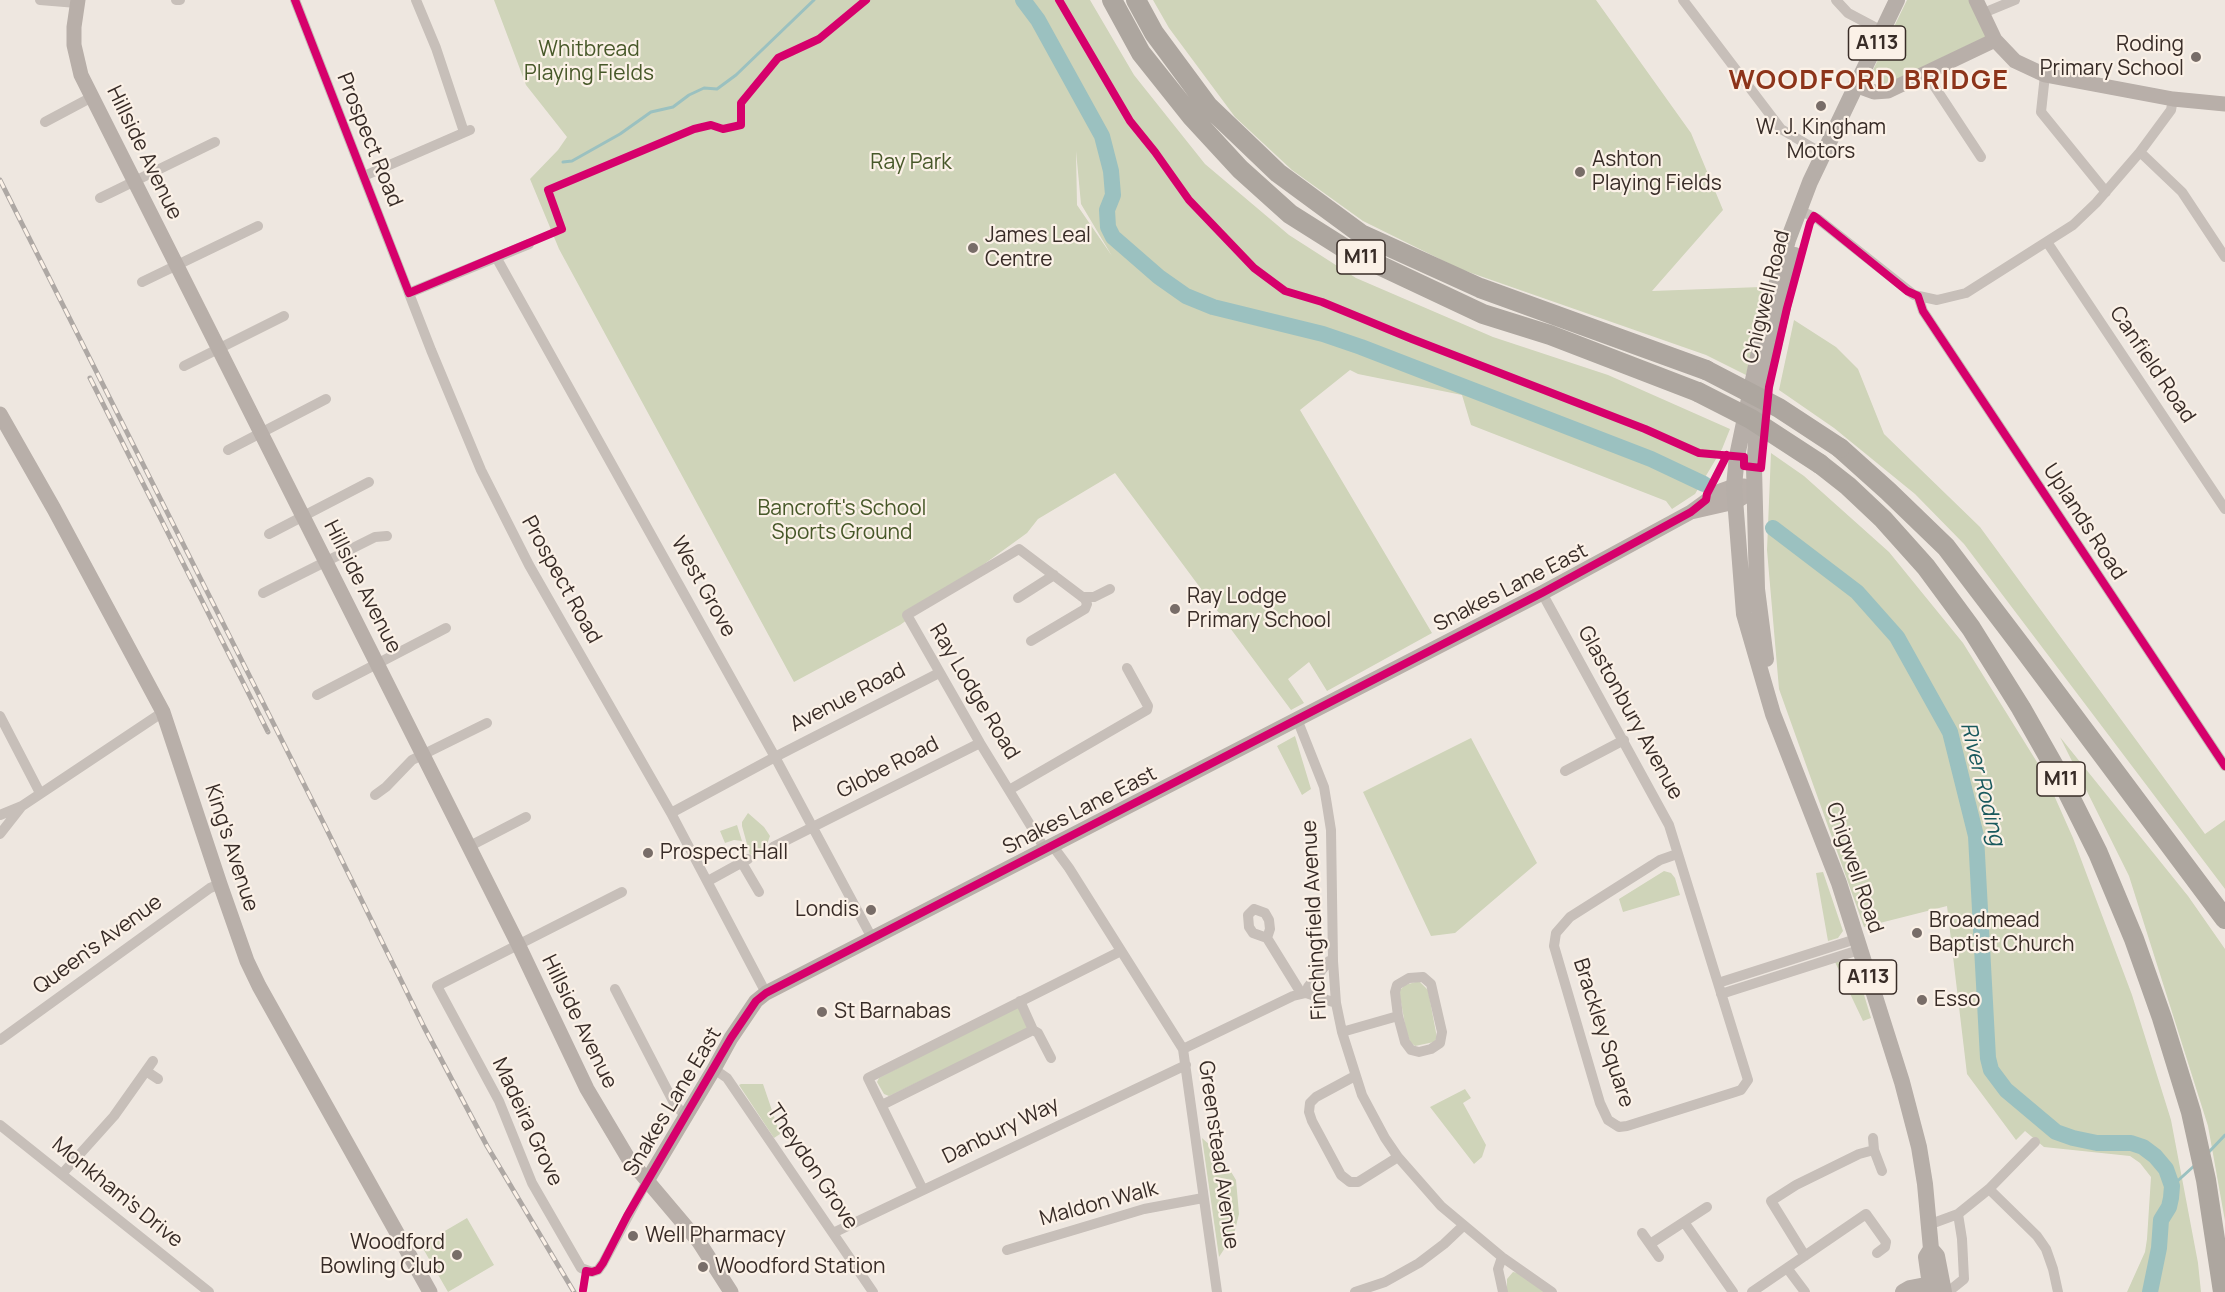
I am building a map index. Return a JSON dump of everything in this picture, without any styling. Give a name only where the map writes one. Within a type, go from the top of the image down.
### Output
[{"type":"highway","name":"M11","points":[[1112,0],[1141,53],[1192,117],[1240,169],[1290,214],[1347,250],[1484,314],[1550,335],[1698,392],[1751,419],[1820,464],[1883,519],[1926,567],[1971,628],[2021,708],[2059,775],[2098,853],[2134,939],[2163,1018],[2191,1112],[2223,1292]]},
{"type":"highway","name":"M11","points":[[1136,0],[1154,33],[1208,106],[1278,174],[1361,234],[1480,288],[1706,370],[1779,408],[1840,448],[1946,547],[2225,920]]},
{"type":"main road","name":"Chigwell Road","points":[[1898,0],[1820,161],[1776,279],[1737,456],[1735,494],[1744,614],[1773,714],[1839,883],[1902,1082],[1919,1147],[1931,1249],[1937,1256],[1941,1289]]},
{"type":"main road","name":"Chigwell Road","points":[[1773,714],[1757,589],[1753,491],[1759,409],[1802,211]]},
{"type":"main road","points":[[1903,1292],[1905,1289],[1941,1289]]},
{"type":"street","points":[[40,0],[78,1]]},
{"type":"street","name":"Prospect Road","points":[[295,0],[458,415],[500,507],[529,564],[671,813],[766,993]]},
{"type":"street","points":[[364,176],[467,131],[416,0]]},
{"type":"street","points":[[1836,0],[1848,14],[1882,31]]},
{"type":"street","points":[[2014,0],[1978,7],[1995,40],[2015,61],[2045,75],[2173,99],[2225,104]]},
{"type":"street","name":"Hillside Avenue","points":[[78,1],[74,27],[76,59],[81,75],[518,944],[600,1113],[628,1158],[699,1242],[731,1292]]},
{"type":"street","points":[[1689,3],[1781,129],[1820,161]]},
{"type":"street","points":[[1855,85],[1874,92],[1888,91],[1995,40]]},
{"type":"street","points":[[1925,72],[1981,157]]},
{"type":"street","points":[[2045,75],[2041,112],[2106,192]]},
{"type":"street","points":[[45,122],[92,97]]},
{"type":"street","points":[[1802,211],[1818,219],[1907,291],[1937,300],[1966,293],[2073,225],[2106,192],[2140,152],[2171,110],[2173,99]]},
{"type":"street","points":[[100,198],[215,142]]},
{"type":"street","points":[[2140,152],[2182,192],[2225,256]]},
{"type":"street","points":[[142,282],[258,225]]},
{"type":"street","name":"Canfield Road","points":[[2046,242],[2225,509]]},
{"type":"street","points":[[409,293],[529,244]]},
{"type":"street","name":"West Grove","points":[[496,257],[775,757],[872,938]]},
{"type":"street","name":"Uplands Road","points":[[1918,296],[1923,311],[2225,766]]},
{"type":"street","points":[[184,366],[284,316]]},
{"type":"street","points":[[228,450],[326,399]]},
{"type":"street","name":"King's Avenue","points":[[0,414],[163,711],[220,884],[247,961],[259,986],[430,1292]]},
{"type":"street","points":[[269,534],[369,482]]},
{"type":"street","points":[[1735,494],[1753,491]]},
{"type":"street","name":"Snakes Lane East","points":[[586,1271],[598,1270],[603,1263],[647,1181],[731,1038],[756,1001],[766,993],[1542,592],[1691,512],[1735,494]]},
{"type":"street","points":[[263,593],[375,537],[387,536]]},
{"type":"street","name":"Ray Lodge Road","points":[[1048,847],[980,743],[907,618],[908,613],[1017,549],[1022,550],[1084,598]]},
{"type":"street","points":[[1018,598],[1054,575]]},
{"type":"street","points":[[1031,641],[1085,609],[1087,604],[1084,598],[1094,597],[1110,589]]},
{"type":"street","name":"Glastonbury Avenue","points":[[1542,592],[1669,825],[1677,854]]},
{"type":"street","points":[[317,695],[446,628]]},
{"type":"street","points":[[1009,790],[1148,708],[1126,668]]},
{"type":"street","name":"Avenue Road","points":[[671,813],[939,673]]},
{"type":"street","points":[[0,815],[21,806],[163,711]]},
{"type":"street","points":[[0,716],[40,793]]},
{"type":"street","name":"Finchingfield Avenue","points":[[1297,719],[1324,787],[1330,822],[1336,1003],[1355,1076],[1372,1115],[1398,1157],[1441,1206],[1502,1257],[1552,1292]]},
{"type":"street","points":[[375,795],[412,760],[487,723]]},
{"type":"street","points":[[1565,771],[1624,740]]},
{"type":"street","name":"Globe Road","points":[[773,847],[980,743]]},
{"type":"street","points":[[0,834],[21,806]]},
{"type":"street","points":[[468,847],[526,817]]},
{"type":"street","name":"Greenstead Avenue","points":[[1048,847],[1121,951],[1183,1049],[1217,1292]]},
{"type":"street","name":"Brackley Square","points":[[1677,854],[1748,1080],[1735,1092],[1627,1126],[1619,1126],[1608,1120],[1600,1103],[1554,946],[1556,933],[1570,917],[1660,860],[1677,854]]},
{"type":"street","points":[[708,881],[745,861],[759,892]]},
{"type":"street","name":"Queen's Avenue","points":[[0,1040],[210,888],[220,884]]},
{"type":"street","name":"Madeira Grove","points":[[586,1271],[576,1262],[532,1183],[499,1101],[434,981],[518,944],[622,892]]},
{"type":"street","points":[[1267,938],[1304,993],[1336,1003]]},
{"type":"street","points":[[1720,989],[1857,944]]},
{"type":"street","points":[[923,1190],[868,1080],[870,1076],[1121,951]]},
{"type":"street","points":[[1183,1049],[1304,993],[1329,961],[1333,961]]},
{"type":"street","points":[[1417,976],[1427,980],[1431,984],[1442,1032],[1440,1043],[1431,1049],[1419,1052],[1411,1050],[1405,1042],[1398,1016],[1396,985],[1402,980],[1417,976]]},
{"type":"street","points":[[615,989],[675,1105],[686,1116]]},
{"type":"street","points":[[1020,1002],[1033,1030],[1038,1033],[1051,1058]]},
{"type":"street","points":[[1342,1032],[1398,1016]]},
{"type":"street","points":[[882,1104],[1033,1030]]},
{"type":"street","points":[[62,1174],[92,1144],[153,1061]]},
{"type":"street","name":"Danbury Way","points":[[833,1233],[1186,1065]]},
{"type":"street","name":"Theydon Grove","points":[[714,1069],[727,1078],[873,1292]]},
{"type":"street","points":[[146,1071],[158,1079]]},
{"type":"street","points":[[1355,1076],[1316,1097],[1310,1103],[1309,1112],[1312,1121],[1341,1175],[1350,1182],[1358,1182],[1398,1157]]},
{"type":"street","name":"Monkham's Drive","points":[[0,1125],[208,1292]]},
{"type":"street","points":[[1873,1138],[1874,1150],[1882,1171]]},
{"type":"street","points":[[1928,1225],[1958,1214],[1989,1190],[2035,1142]]},
{"type":"street","points":[[1805,1256],[1768,1197],[1843,1161],[1874,1150]]},
{"type":"street","points":[[1989,1190],[2037,1236],[2046,1249],[2058,1292]]},
{"type":"street","name":"Maldon Walk","points":[[1007,1250],[1144,1209],[1203,1198]]},
{"type":"street","points":[[1650,1244],[1707,1207]]},
{"type":"street","points":[[1752,1292],[1866,1214],[1886,1242],[1885,1247],[1877,1253]]},
{"type":"street","points":[[1941,1289],[1964,1278],[1958,1214]]},
{"type":"street","points":[[1684,1222],[1733,1292]]},
{"type":"street","points":[[1355,1292],[1385,1282],[1419,1263],[1463,1226]]},
{"type":"street","points":[[1642,1233],[1659,1257]]},
{"type":"street","points":[[1502,1257],[1498,1269],[1503,1292]]},
{"type":"street","points":[[1788,1268],[1804,1292]]},
{"type":"green space","points":[[494,0],[1090,0],[1134,75],[1205,164],[1289,235],[1356,278],[1493,337],[1608,375],[1730,429],[1722,449],[1695,494],[1672,509],[1666,501],[1471,425],[1462,395],[1358,374],[1350,370],[1300,410],[1432,633],[1327,691],[1309,662],[1288,679],[1304,703],[1291,710],[1115,473],[1038,519],[1027,533],[900,625],[794,682],[559,249],[530,179],[558,150],[567,137],[526,85]],"holes":[[[1076,151],[1081,204],[1112,256],[1077,205]]]},
{"type":"green space","points":[[1153,0],[1596,0],[1691,133],[1723,210],[1652,291],[1761,287],[1767,293],[1746,375],[1706,355],[1460,269],[1363,221],[1292,170],[1235,117],[1169,28]]},
{"type":"green space","points":[[1907,0],[1973,0],[1987,36],[1889,83],[1883,84],[1876,81],[1873,70]]},
{"type":"green space","points":[[1794,320],[1836,347],[1858,369],[1884,434],[1980,527],[2205,834],[2225,820],[2225,889],[1964,544],[1915,494],[1834,428],[1779,390]]},
{"type":"green space","points":[[1771,453],[1804,476],[1889,552],[1963,643],[2045,775],[2073,838],[2132,995],[2171,1120],[2198,1263],[2201,1292],[2127,1292],[2145,1252],[2147,1239],[2151,1177],[2140,1163],[2130,1156],[2044,1147],[2025,1131],[2016,1140],[1967,1074],[1947,906],[1864,927],[1779,689],[1767,550]]},
{"type":"green space","points":[[1295,736],[1311,789],[1302,795],[1277,746]]},
{"type":"green space","points":[[2060,737],[2188,896],[2225,949],[2225,1221],[2208,1126],[2129,876]]},
{"type":"green space","points":[[1471,738],[1537,863],[1455,933],[1431,936],[1363,792]]},
{"type":"green space","points":[[748,813],[764,827],[770,836],[766,847],[750,855],[742,826]]},
{"type":"green space","points":[[737,825],[742,841],[734,840],[725,843],[720,831]]},
{"type":"green space","points":[[1664,871],[1671,873],[1675,878],[1680,895],[1623,912],[1619,899]]},
{"type":"green space","points":[[1823,872],[1843,931],[1838,938],[1828,941],[1816,873]]},
{"type":"green space","points":[[1848,959],[1855,965],[1871,1018],[1863,1021],[1835,962]]},
{"type":"green space","points":[[1419,981],[1428,990],[1437,1038],[1434,1042],[1415,1046],[1410,1042],[1406,1030],[1399,991],[1405,985]]},
{"type":"green space","points":[[1019,1005],[1030,1028],[889,1096],[884,1094],[877,1082],[879,1078]]},
{"type":"green space","points":[[763,1084],[780,1134],[774,1138],[739,1085]]},
{"type":"green space","points":[[1465,1089],[1471,1098],[1463,1103],[1486,1145],[1482,1157],[1474,1164],[1430,1107]]},
{"type":"green space","points":[[1202,1138],[1221,1155],[1236,1180],[1239,1214],[1234,1234],[1219,1257]]},
{"type":"green space","name":"Woodford Bowling Club","points":[[467,1218],[494,1265],[448,1292],[421,1245]]},
{"type":"green space","points":[[1513,1272],[1518,1273],[1544,1292],[1507,1292],[1507,1279]]},
{"type":"waterway","points":[[563,162],[572,161],[620,134],[651,112],[673,107],[689,95],[704,88],[717,89],[736,75],[814,0]]},
{"type":"waterway","name":"River Roding","points":[[1023,0],[1038,20],[1102,136],[1111,171],[1113,195],[1107,210],[1108,227],[1113,237],[1159,277],[1186,296],[1213,307],[1323,334],[1361,347],[1651,459],[1704,484]]},
{"type":"waterway","name":"River Roding","points":[[1773,528],[1857,592],[1897,637],[1950,732],[1976,836],[1988,1058],[1991,1070],[2006,1090],[2056,1132],[2097,1143],[2131,1143],[2143,1147],[2166,1169],[2172,1186],[2171,1198],[2169,1207],[2161,1220],[2159,1248],[2150,1292]]},
{"type":"waterway","points":[[2208,1153],[2225,1135]]},
{"type":"waterway","points":[[2172,1186],[2194,1166]]},
{"type":"railway","points":[[0,180],[424,1027],[487,1146],[574,1292]]},
{"type":"railway","points":[[90,378],[268,732]]},
{"type":"cycle path","points":[[295,0],[409,293],[562,229],[548,190],[694,129],[711,125],[723,129],[741,125],[741,103],[778,58],[819,39],[866,0]]},
{"type":"cycle path","points":[[1059,0],[1130,121],[1189,200],[1254,268],[1285,291],[1322,302],[1645,429],[1699,453],[1744,457],[1744,466],[1761,468],[1769,387],[1787,308],[1810,223],[1814,216],[1907,291],[1918,296],[1923,311],[2225,766]]},
{"type":"cycle path","points":[[583,1290],[586,1271],[598,1270],[603,1263],[627,1216],[731,1038],[756,1001],[766,993],[1542,593],[1691,512],[1706,500],[1727,455]]},
{"type":"place","name":"Roding Primary School","points":[[2196,57]]},
{"type":"place","name":"W. J. Kingham Motors","points":[[1821,106]]},
{"type":"place","name":"Ashton Playing Fields","points":[[1580,172]]},
{"type":"place","name":"James Leal Centre","points":[[973,248]]},
{"type":"place","name":"Ray Lodge Primary School","points":[[1175,609]]},
{"type":"place","name":"Prospect Hall","points":[[648,853]]},
{"type":"place","name":"Londis","points":[[871,910]]},
{"type":"place","name":"Broadmead Baptist Church","points":[[1917,933]]},
{"type":"place","name":"Esso","points":[[1922,1000]]},
{"type":"place","name":"St Barnabas","points":[[822,1012]]},
{"type":"place","name":"Well Pharmacy","points":[[633,1236]]},
{"type":"place","name":"Woodford Bowling Club","points":[[457,1255]]},
{"type":"place","name":"Woodford Station","points":[[703,1267]]},
{"type":"district","name":"WOODFORD BRIDGE","points":[[1869,81]]},
{"type":"park label","name":"Whitbread Playing Fields","points":[[589,62]]},
{"type":"park label","name":"Ray Park","points":[[911,163]]},
{"type":"park label","name":"Bancroft's School Sports Ground","points":[[842,521]]}]
